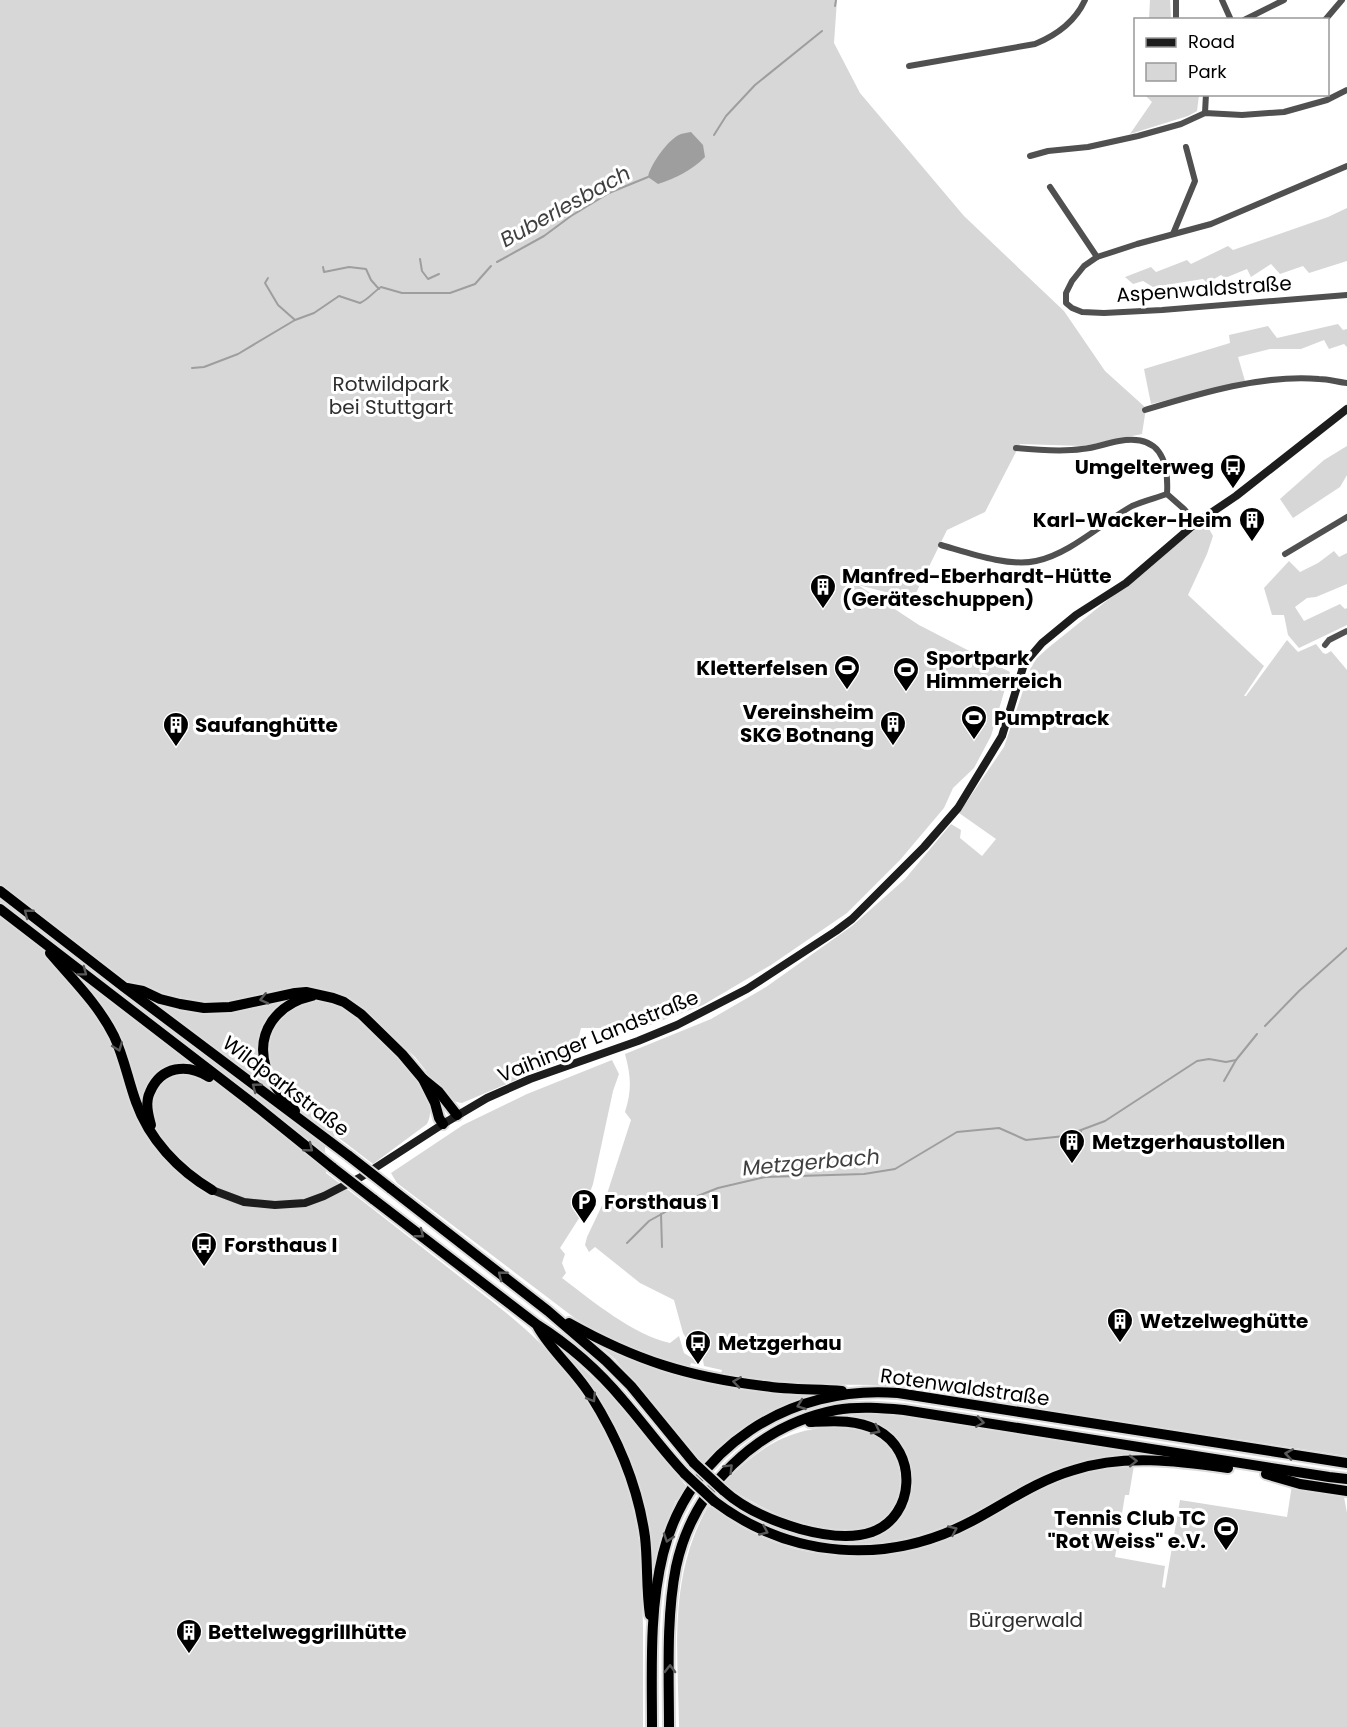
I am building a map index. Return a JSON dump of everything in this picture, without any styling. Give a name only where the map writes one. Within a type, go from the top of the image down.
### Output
[{"type":"highway","name":"Wildparkstraße","points":[[0,891],[277,1103],[304,1121],[548,1311]]},
{"type":"highway","name":"Wildparkstraße","points":[[0,909],[373,1199],[536,1324],[555,1336],[613,1388],[685,1474],[729,1513],[748,1524],[776,1536],[807,1545],[868,1551],[924,1542],[973,1521],[1036,1484],[1095,1464],[1132,1460],[1164,1461],[1266,1474]]},
{"type":"highway","points":[[36,937],[87,995],[108,1026],[120,1050],[146,1126],[161,1146],[194,1179],[212,1190]]},
{"type":"highway","points":[[124,987],[143,991],[160,999],[204,1008],[230,1007],[306,992],[321,994],[344,1002],[362,1014],[402,1053],[423,1079],[443,1124]]},
{"type":"highway","points":[[304,1121],[288,1103],[269,1075],[263,1051],[265,1034],[276,1016],[285,1007],[321,994]]},
{"type":"highway","points":[[153,1134],[148,1109],[149,1093],[157,1081],[167,1073],[181,1069],[199,1071],[238,1097],[251,1102]]},
{"type":"highway","points":[[423,1079],[439,1092],[457,1116]]},
{"type":"highway","points":[[548,1311],[630,1354],[695,1375],[765,1387],[858,1392]]},
{"type":"highway","points":[[548,1311],[619,1373],[694,1463],[723,1490],[732,1498],[773,1521],[816,1533],[843,1536],[856,1536],[876,1530],[890,1520],[904,1498],[907,1482],[904,1460],[893,1442],[878,1430],[859,1423],[835,1421],[798,1423],[766,1438],[740,1457],[711,1489],[690,1523],[680,1553],[671,1602],[669,1727]]},
{"type":"highway","points":[[536,1324],[544,1339],[582,1383],[605,1420],[627,1466],[635,1491],[645,1537],[648,1598],[653,1638],[652,1727]]},
{"type":"highway","name":"Rotenwaldstraße","points":[[653,1638],[658,1581],[666,1541],[682,1504],[694,1485],[707,1468],[734,1442],[773,1417],[812,1401],[858,1392],[926,1397],[1347,1463]]},
{"type":"highway","name":"Rotenwaldstraße","points":[[798,1423],[837,1410],[884,1408],[1347,1479]]},
{"type":"highway","points":[[1266,1474],[1294,1471]]},
{"type":"highway","points":[[1266,1474],[1300,1484],[1347,1491]]},
{"type":"street","points":[[909,66],[1035,44],[1050,38],[1065,27],[1079,12],[1085,0]]},
{"type":"street","points":[[1176,0],[1176,18]]},
{"type":"street","points":[[1222,0],[1230,18]]},
{"type":"street","points":[[1248,18],[1284,0]]},
{"type":"street","points":[[1327,18],[1342,0]]},
{"type":"street","points":[[1030,156],[1138,136],[1181,124],[1205,113],[1242,115],[1284,112],[1327,100],[1347,90]]},
{"type":"street","points":[[1205,113],[1206,96]]},
{"type":"street","points":[[1173,234],[1195,181],[1186,147]]},
{"type":"street","points":[[1050,187],[1097,257],[1211,224],[1347,166]]},
{"type":"street","name":"Aspenwaldstraße","points":[[1097,257],[1084,266],[1066,293],[1066,303],[1082,312],[1174,309],[1347,295]]},
{"type":"street","points":[[1145,410],[1225,388],[1278,380],[1318,379],[1347,383]]},
{"type":"street","name":"Vaihinger Landstraße","points":[[212,1190],[255,1204],[292,1205],[314,1200],[341,1189],[487,1098],[508,1088],[638,1041],[713,1008],[765,978],[852,919],[924,847],[958,808],[1002,736],[1018,678],[1032,653],[1076,615],[1126,583],[1196,523],[1236,496],[1347,409]]},
{"type":"street","points":[[1016,448],[1082,450],[1135,439],[1148,442],[1158,450],[1165,462],[1168,475],[1167,494]]},
{"type":"street","points":[[1167,494],[1196,523]]},
{"type":"street","points":[[941,545],[1014,562],[1034,561],[1052,556],[1134,505],[1167,494]]},
{"type":"street","points":[[1285,554],[1347,518]]},
{"type":"street","points":[[1325,645],[1329,640],[1347,631]]},
{"type":"green space","name":"Rotwildpark bei Stuttgart","points":[[0,0],[837,0],[834,43],[860,93],[964,216],[1064,311],[1105,371],[1146,408],[1142,434],[1083,446],[1020,444],[985,512],[947,530],[913,599],[858,585],[919,625],[1010,672],[991,736],[974,768],[953,788],[944,808],[900,860],[847,913],[771,965],[703,1005],[634,1031],[616,1028],[603,1041],[602,1028],[581,1028],[574,1055],[462,1103],[451,1099],[442,1091],[425,1073],[426,1071],[415,1057],[401,1044],[395,1053],[422,1086],[430,1104],[427,1124],[373,1164],[335,1135],[325,1147],[326,1173],[498,1306],[542,1345],[575,1384],[602,1427],[623,1474],[638,1536],[642,1588],[643,1727],[0,1727]]},
{"type":"green space","points":[[1150,0],[1170,0],[1171,18],[1149,18]]},
{"type":"green space","points":[[1146,96],[1199,96],[1197,111],[1188,116],[1130,134],[1152,102]]},
{"type":"green space","points":[[1347,208],[1347,261],[1309,273],[1303,266],[1280,274],[1271,264],[1251,277],[1247,269],[1225,278],[1221,275],[1207,283],[1203,279],[1153,287],[1143,281],[1133,284],[1125,277],[1151,267],[1156,272],[1187,260],[1191,264],[1228,246],[1233,250],[1328,217]]},
{"type":"green space","points":[[1338,324],[1343,330],[1347,329],[1347,347],[1344,344],[1329,349],[1324,340],[1301,349],[1270,349],[1238,357],[1245,381],[1151,404],[1144,369],[1230,343],[1229,335],[1268,326],[1277,338]]},
{"type":"green space","points":[[1347,446],[1347,475],[1340,487],[1293,518],[1280,499],[1324,460]]},
{"type":"green space","points":[[1202,524],[1208,527],[1213,536],[1188,595],[1264,666],[1244,696],[1287,640],[1298,652],[1316,644],[1323,653],[1331,651],[1347,670],[1347,1456],[898,1387],[779,1384],[754,1381],[721,1373],[722,1370],[704,1366],[700,1355],[696,1354],[683,1333],[674,1300],[640,1283],[595,1247],[589,1252],[585,1245],[606,1197],[631,1120],[625,1112],[630,1083],[625,1054],[711,1019],[766,987],[852,926],[905,879],[951,824],[961,830],[960,838],[982,856],[996,839],[959,813],[1004,747],[1031,667],[1048,648]]},
{"type":"green space","points":[[1334,551],[1339,557],[1347,553],[1347,584],[1316,597],[1307,598],[1295,607],[1304,621],[1340,604],[1345,609],[1347,608],[1347,625],[1299,648],[1288,635],[1284,615],[1272,615],[1264,588],[1289,561],[1300,572],[1318,563]]},
{"type":"green space","points":[[612,1060],[619,1074],[613,1091],[593,1184],[583,1212],[560,1248],[565,1254],[562,1263],[566,1273],[562,1278],[614,1316],[642,1333],[670,1343],[679,1336],[684,1353],[700,1361],[700,1365],[675,1363],[646,1353],[617,1341],[576,1319],[397,1183],[391,1173],[463,1125],[527,1094]]},
{"type":"green space","points":[[596,1343],[646,1364],[820,1394],[787,1406],[757,1421],[730,1440],[703,1464],[615,1359]]},
{"type":"green space","points":[[560,1347],[608,1392],[687,1487],[672,1513],[676,1500],[663,1531],[654,1566],[654,1576],[644,1501],[633,1469]]},
{"type":"green space","points":[[860,1413],[916,1416],[1151,1455],[1118,1456],[1069,1465],[1038,1478],[964,1520],[900,1540],[869,1544],[838,1544],[808,1539],[778,1530],[749,1517],[720,1498],[777,1528],[823,1541],[846,1543],[866,1540],[884,1533],[905,1511],[910,1497],[912,1469],[908,1455],[890,1431],[881,1425],[853,1416]]},
{"type":"green space","points":[[840,1426],[865,1430],[882,1438],[895,1452],[899,1463],[902,1474],[899,1498],[886,1518],[876,1525],[859,1531],[839,1531],[796,1522],[756,1504],[723,1483],[750,1459],[776,1442],[805,1431]]},
{"type":"green space","name":"Bürgerwald","points":[[1134,1465],[1129,1495],[1125,1495],[1115,1557],[1165,1566],[1162,1587],[1165,1588],[1180,1500],[1287,1517],[1292,1485],[1344,1497],[1347,1513],[1347,1727],[679,1727],[677,1642],[681,1587],[686,1560],[695,1533],[708,1506],[756,1534],[795,1549],[834,1555],[871,1556],[908,1551],[944,1541],[1031,1493],[1075,1475],[1098,1469]]},
{"type":"shaded area","points":[[691,132],[703,145],[705,157],[689,170],[665,182],[658,184],[648,177],[652,166],[666,146],[681,134]]},
{"type":"waterway","name":"Buberlesbach","points":[[835,6],[836,0]]},
{"type":"waterway","name":"Buberlesbach","points":[[714,135],[726,116],[755,85],[822,31]]},
{"type":"waterway","name":"Buberlesbach","points":[[497,262],[544,236],[609,193],[648,177]]},
{"type":"waterway","points":[[420,259],[422,271],[428,279],[439,274]]},
{"type":"waterway","name":"Buberlesbach","points":[[192,368],[204,367],[238,354],[295,320],[314,313],[339,296],[360,303],[381,287],[402,293],[450,293],[475,284],[491,266]]},
{"type":"waterway","points":[[323,267],[324,272],[349,267],[366,269],[371,280],[379,289]]},
{"type":"waterway","points":[[268,278],[265,283],[278,305],[295,320]]},
{"type":"waterway","name":"Metzgerbach","points":[[1265,1026],[1299,991],[1347,948]]},
{"type":"waterway","name":"Metzgerbach","points":[[627,1243],[649,1221],[685,1201],[718,1188],[765,1177],[864,1174],[895,1169],[957,1132],[999,1128],[1026,1140],[1065,1136],[1105,1121],[1197,1061],[1236,1060],[1257,1034]]},
{"type":"waterway","points":[[1224,1081],[1236,1060]]},
{"type":"waterway","points":[[1078,1155],[1081,1131]]},
{"type":"waterway","points":[[661,1214],[662,1247]]},
{"type":"place","name":"Umgelterweg","points":[[1233,490]]},
{"type":"place","name":"Karl-Wacker-Heim","points":[[1252,543]]},
{"type":"place","name":"Manfred-Eberhardt-Hütte (Geräteschuppen)","points":[[823,610]]},
{"type":"place","name":"Kletterfelsen","points":[[847,691]]},
{"type":"place","name":"Sportpark Himmerreich","points":[[906,693]]},
{"type":"place","name":"Pumptrack","points":[[974,741]]},
{"type":"place","name":"Vereinsheim SKG Botnang","points":[[893,747]]},
{"type":"place","name":"Saufanghütte","points":[[176,748]]},
{"type":"place","name":"Metzgerhaustollen","points":[[1072,1165]]},
{"type":"place","name":"Forsthaus 1","points":[[584,1225]]},
{"type":"place","name":"Forsthaus I","points":[[204,1268]]},
{"type":"place","name":"Wetzelweghütte","points":[[1120,1344]]},
{"type":"place","name":"Metzgerhau","points":[[698,1366]]},
{"type":"place","name":"Tennis Club TC \"Rot Weiss\" e.V.","points":[[1226,1552]]},
{"type":"place","name":"Bettelweggrillhütte","points":[[189,1655]]}]
